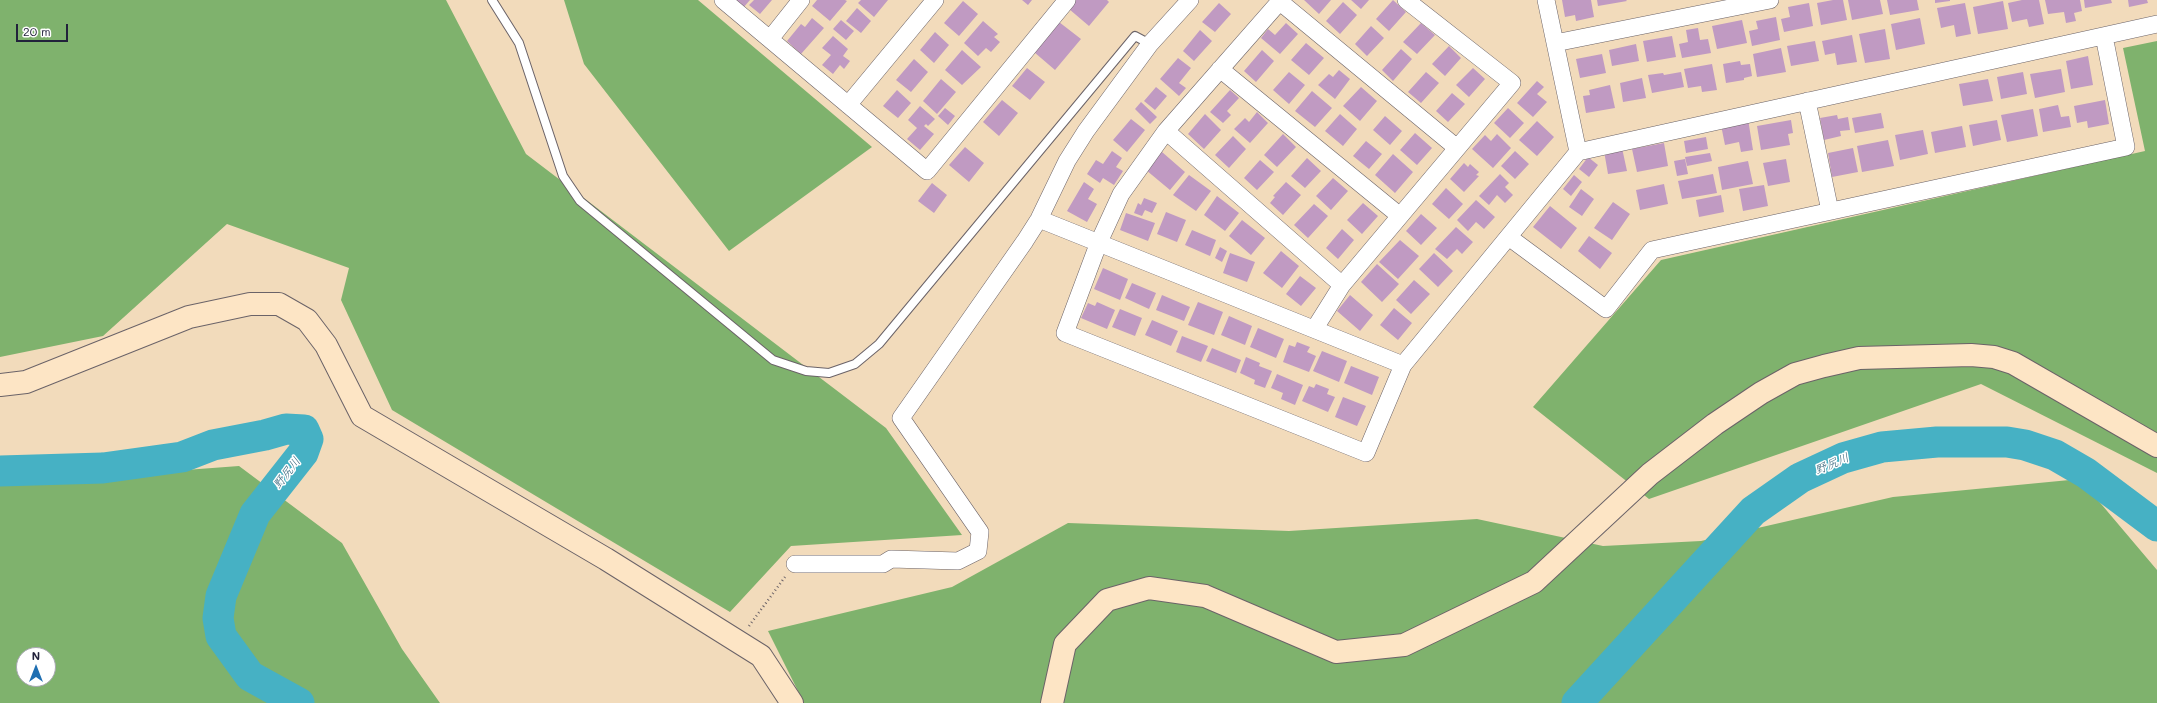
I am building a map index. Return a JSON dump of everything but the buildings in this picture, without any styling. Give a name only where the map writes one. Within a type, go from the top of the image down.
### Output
[{"type":"street","points":[[723,0],[927,171],[1067,0]]},
{"type":"street","points":[[770,39],[801,0]]},
{"type":"street","points":[[848,106],[935,0]]},
{"type":"street","points":[[795,564],[883,564],[891,559],[958,561],[978,551],[980,532],[901,418],[1039,219],[1067,161],[1086,131],[1150,44],[1190,0]]},
{"type":"street","points":[[1314,328],[1342,285],[1512,83],[1406,0]]},
{"type":"street","points":[[1546,0],[1578,152]]},
{"type":"street","points":[[1555,43],[1770,0]]},
{"type":"street","points":[[1457,148],[1280,1],[1166,131],[1121,194],[1099,242],[1065,333],[1366,452],[1403,365],[1510,238],[1578,152],[2157,24]]},
{"type":"street","points":[[1510,238],[1606,309],[1652,250],[2126,147],[2104,36]]},
{"type":"street","points":[[1220,69],[1400,216]]},
{"type":"street","points":[[1807,101],[1830,212]]},
{"type":"street","points":[[1166,131],[1342,285]]},
{"type":"street","points":[[1039,219],[1314,328],[1403,365]]},
{"type":"street","points":[[0,385],[26,382],[189,317],[250,304],[279,304],[307,320],[326,345],[362,416],[606,559],[761,656],[792,703]]},
{"type":"street","points":[[1052,703],[1065,644],[1107,600],[1149,588],[1205,596],[1336,652],[1404,645],[1534,582],[1650,474],[1715,424],[1761,392],[1788,378],[1824,366],[1859,358],[1971,355],[1994,357],[2013,363],[2157,446]]},
{"type":"lane","points":[[492,0],[519,43],[563,176],[580,201],[773,360],[806,371],[829,373],[855,364],[879,344],[1135,36],[1150,44]]},
{"type":"path","points":[[738,641],[795,564]]},
{"type":"green space","points":[[0,0],[446,0],[526,154],[886,428],[962,535],[791,546],[730,612],[392,410],[341,300],[349,268],[227,224],[103,336],[0,357]]},
{"type":"green space","points":[[564,0],[698,0],[872,147],[729,251],[584,64]]},
{"type":"green space","points":[[2157,41],[2157,473],[1981,384],[1649,499],[1533,407],[1661,260],[2145,151],[2123,48]]},
{"type":"green space","points":[[239,466],[342,543],[402,649],[440,703],[0,703],[0,473],[52,480]]},
{"type":"green space","points":[[2080,479],[2157,570],[2157,703],[804,703],[768,631],[952,587],[1068,523],[1289,531],[1477,519],[1603,546],[1701,541],[1893,497]]},
{"type":"waterway","name":"野尻川","points":[[0,471],[103,468],[182,457],[213,445],[265,435],[286,429],[304,430],[308,439],[303,453],[255,514],[221,596],[218,618],[221,636],[250,676],[299,703]]},
{"type":"waterway","name":"野尻川","points":[[1577,703],[1753,511],[1800,478],[1843,458],[1882,447],[1937,442],[2007,442],[2025,445],[2055,455],[2086,473],[2157,526]]}]
